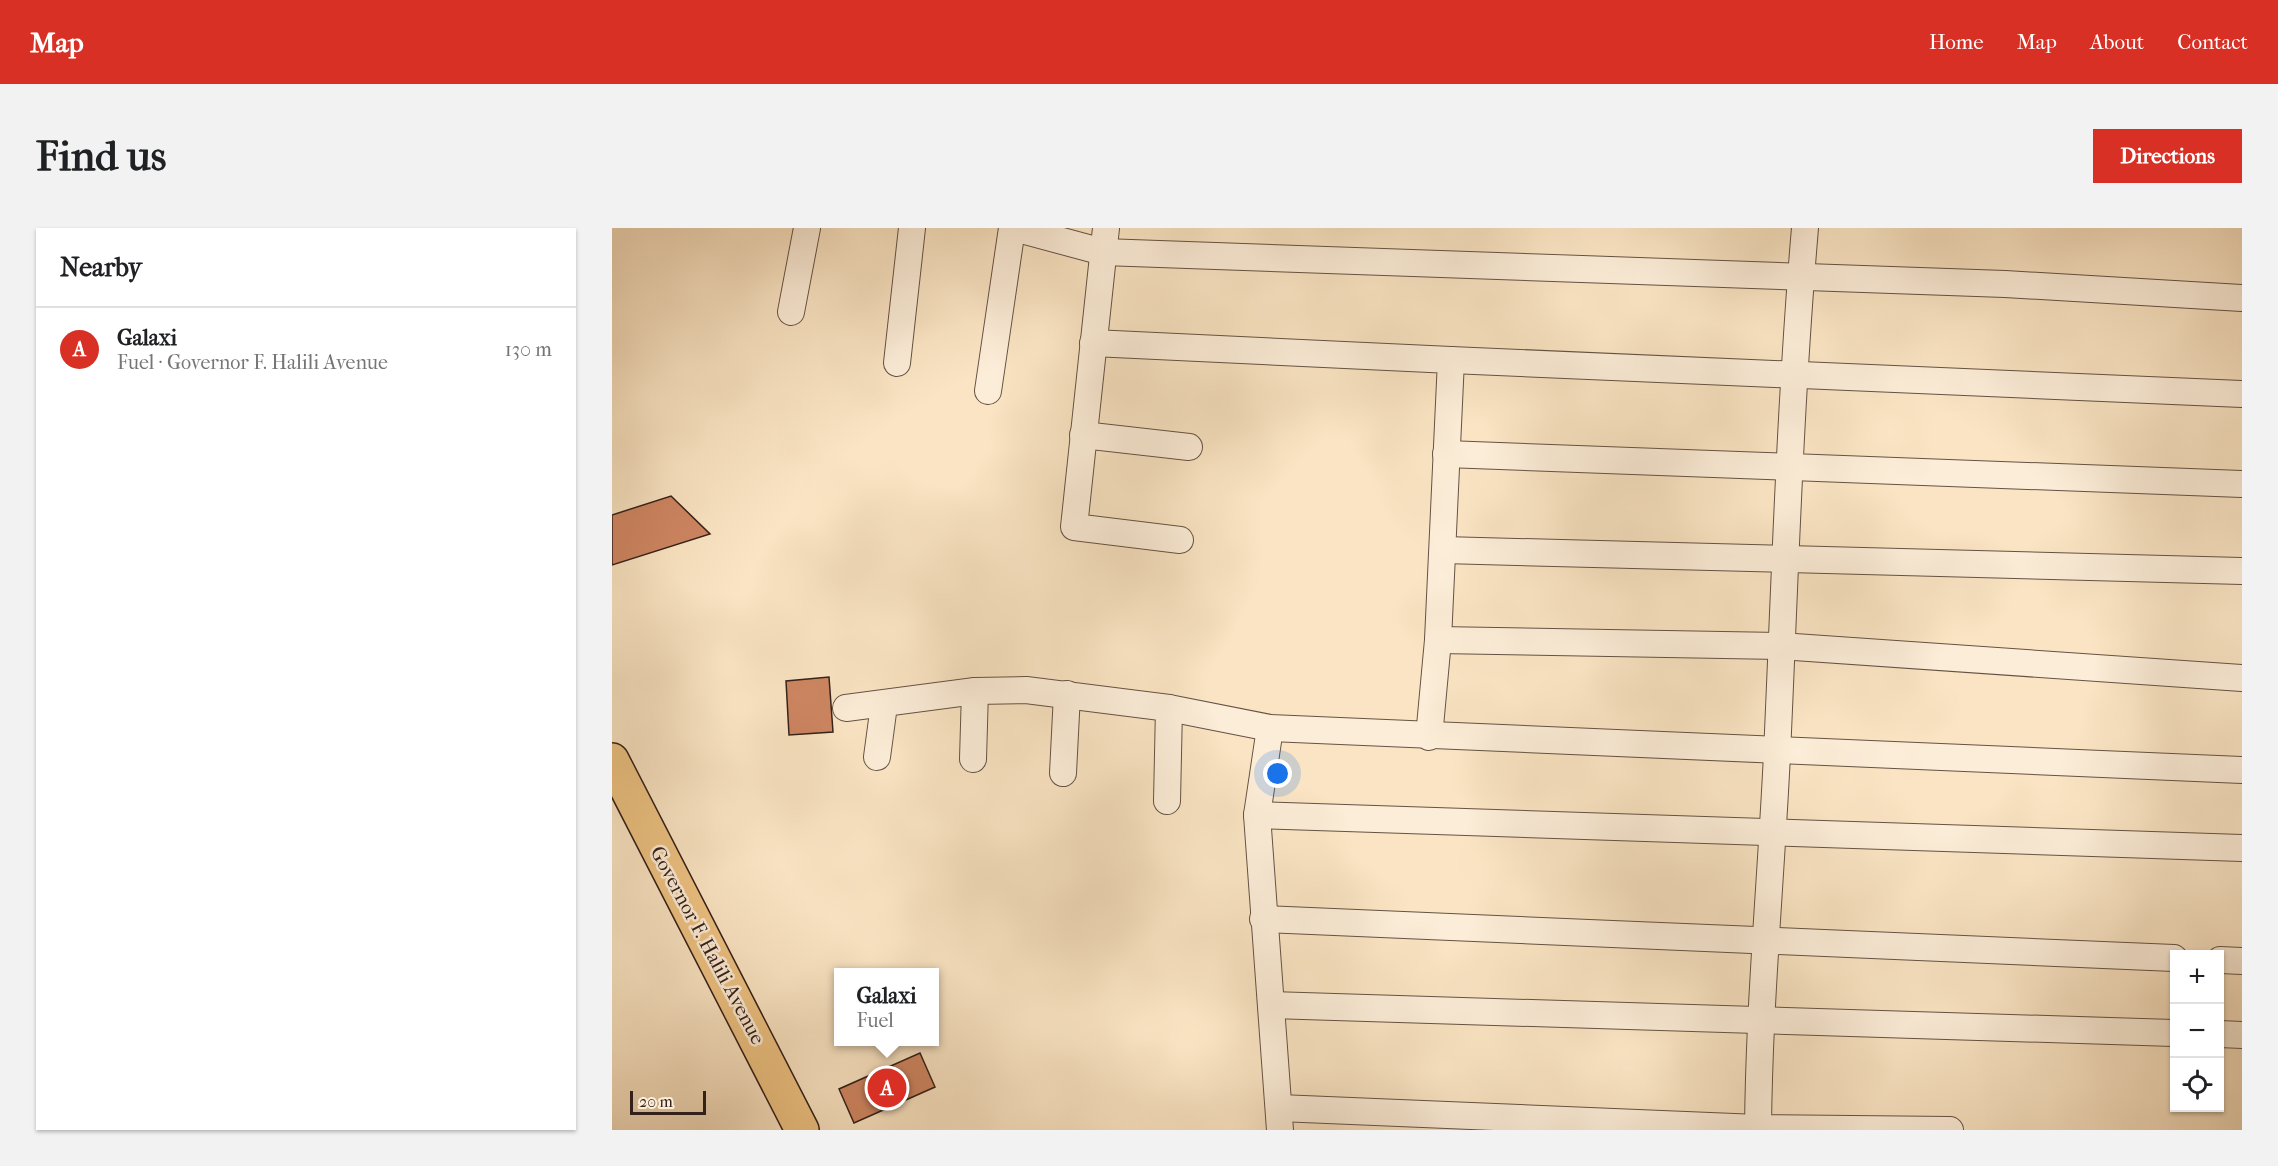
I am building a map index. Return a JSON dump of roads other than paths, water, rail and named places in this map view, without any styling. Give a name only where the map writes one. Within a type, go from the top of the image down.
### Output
[{"type":"main road","name":"Governor F. Halili Avenue","points":[[612,760],[802,1130]]},
{"type":"street","points":[[791,312],[807,228]]},
{"type":"street","points":[[897,363],[912,228]]},
{"type":"street","points":[[988,392],[1013,228],[1104,240],[1800,277],[2005,284],[2242,298]]},
{"type":"street","points":[[1758,1129],[1780,646],[1787,560],[1789,468],[1804,228]]},
{"type":"street","points":[[1104,240],[1074,527],[1180,540]]},
{"type":"street","points":[[1093,343],[1794,377],[2242,394]]},
{"type":"street","points":[[1429,737],[1438,640],[1451,360]]},
{"type":"street","points":[[1083,435],[1189,447]]},
{"type":"street","points":[[1446,454],[2242,484]]},
{"type":"street","points":[[1443,550],[2242,571]]},
{"type":"street","points":[[1438,640],[1780,646],[2242,678]]},
{"type":"street","points":[[846,708],[884,705],[975,691],[1026,690],[1169,708],[1270,728],[1429,737],[2242,770]]},
{"type":"street","points":[[973,759],[975,691]]},
{"type":"street","points":[[1063,773],[1067,694]]},
{"type":"street","points":[[877,757],[884,705]]},
{"type":"street","points":[[1167,801],[1169,708]]},
{"type":"street","points":[[1270,728],[1257,815],[1279,1119],[1758,1129],[1950,1130]]},
{"type":"street","points":[[1257,815],[2242,848]]},
{"type":"street","points":[[1263,919],[2170,958]]},
{"type":"street","points":[[2224,960],[2242,961]]},
{"type":"street","points":[[1271,1005],[2170,1033]]},
{"type":"street","points":[[2224,1034],[2242,1035]]},
{"type":"place","name":"Galaxi","points":[[887,1088]]}]
